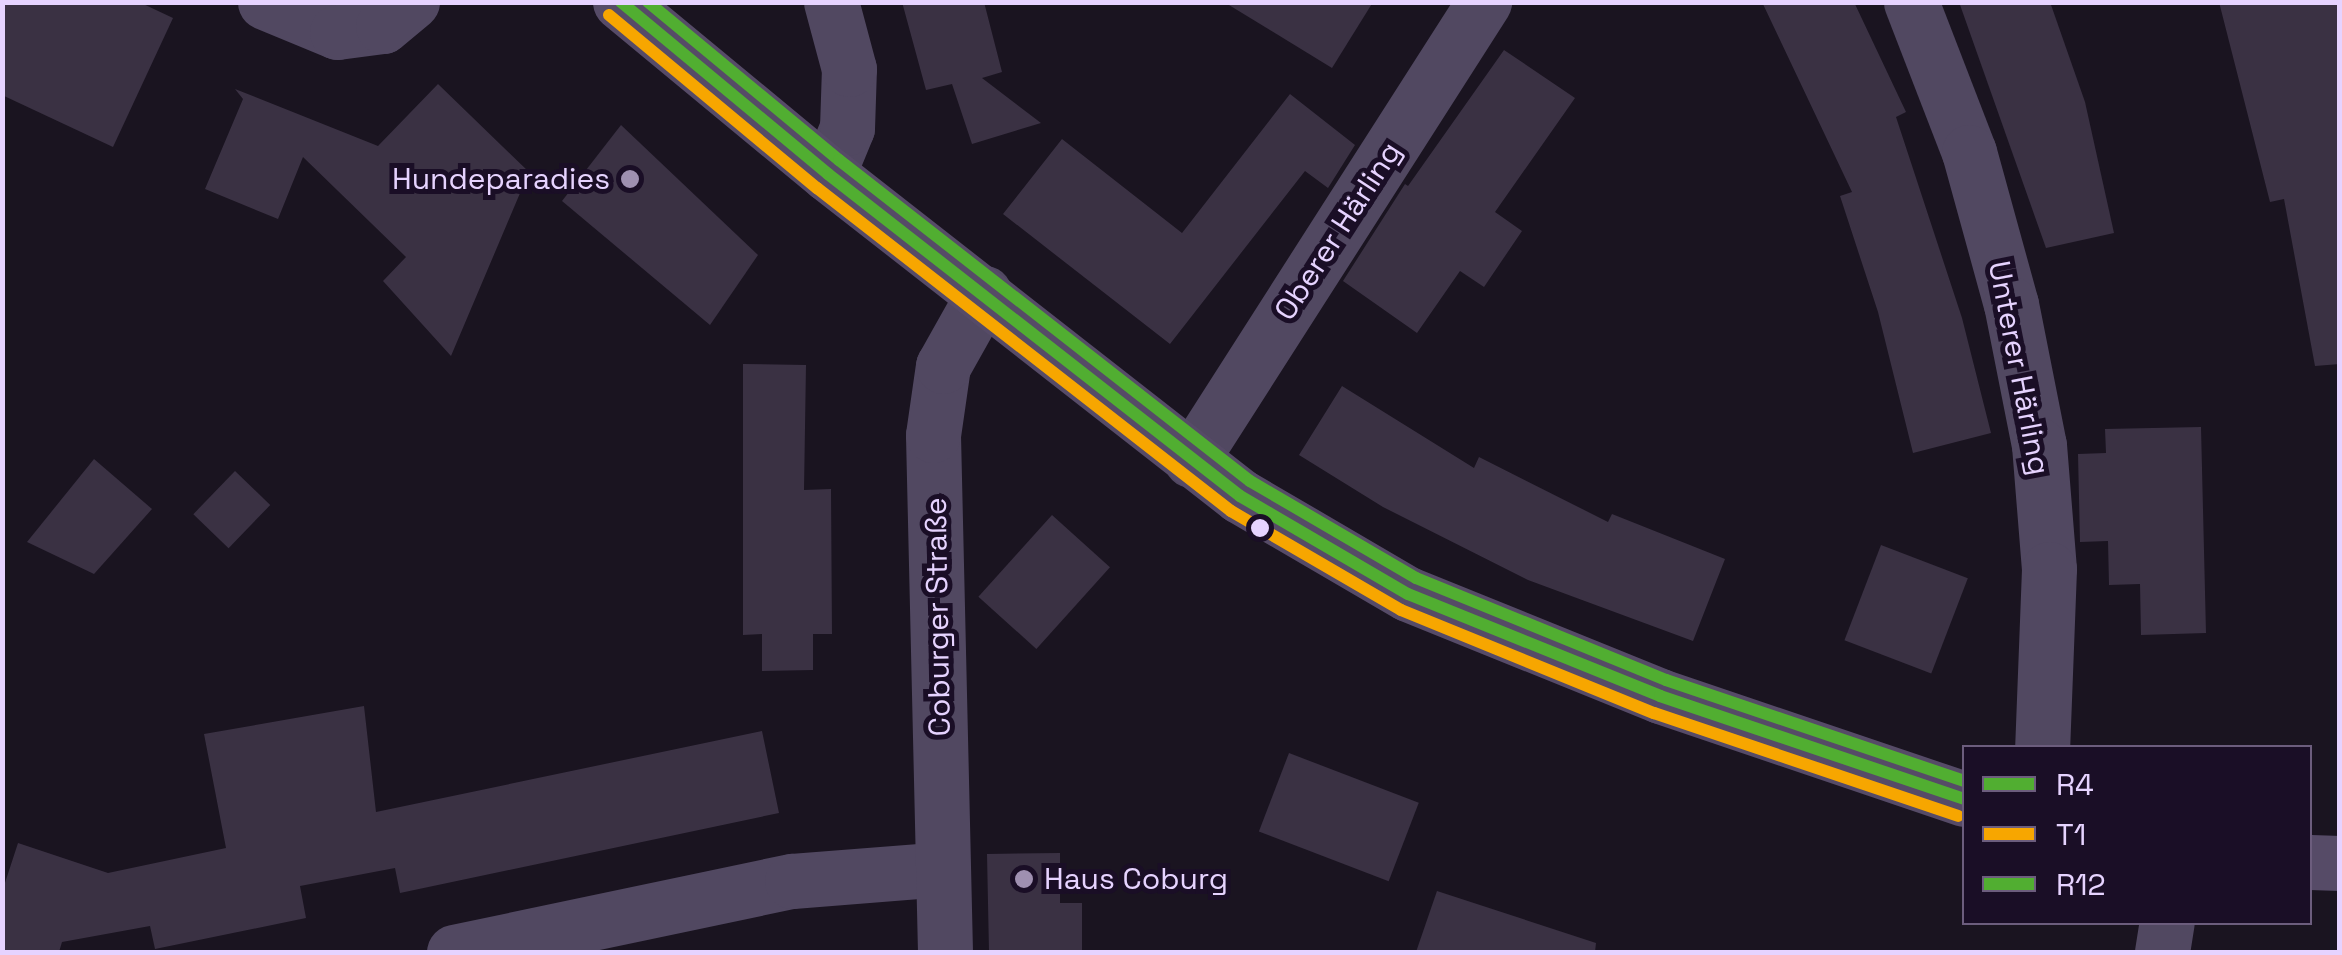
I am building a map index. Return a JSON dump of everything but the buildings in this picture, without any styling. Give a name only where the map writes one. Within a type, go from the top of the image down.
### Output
[{"type":"main road","points":[[620,2],[828,174],[1240,496],[1408,594],[1660,696],[1962,797]]},
{"type":"main road","points":[[2312,862],[2340,863]]},
{"type":"street","points":[[265,2],[336,32],[382,26],[412,2]]},
{"type":"street","points":[[828,174],[847,128],[849,69],[832,2]]},
{"type":"street","name":"Oberer Härling","points":[[1191,460],[1484,2]]},
{"type":"street","name":"Unterer Härling","points":[[1911,2],[1969,152],[2011,304],[2039,445],[2049,569],[2042,745]]},
{"type":"street","name":"Coburger Straße","points":[[945,952],[934,435],[942,366],[984,293]]},
{"type":"street","points":[[454,952],[792,881],[943,868]]},
{"type":"street","points":[[2162,952],[2166,925]]},
{"type":"transit line","name":"R4","points":[[621,2],[828,174],[1240,496],[1408,594],[1660,696],[1962,798]]},
{"type":"transit line","name":"R12","points":[[648,2],[839,160],[1250,481],[1416,578],[1666,680],[1962,780]]},
{"type":"transit line","name":"T1","points":[[609,15],[817,188],[1231,511],[1401,610],[1654,713],[1958,816]]},
{"type":"place","name":"Hundeparadies","points":[[630,179]]},
{"type":"place","name":"Haus Coburg","points":[[1024,879]]}]
